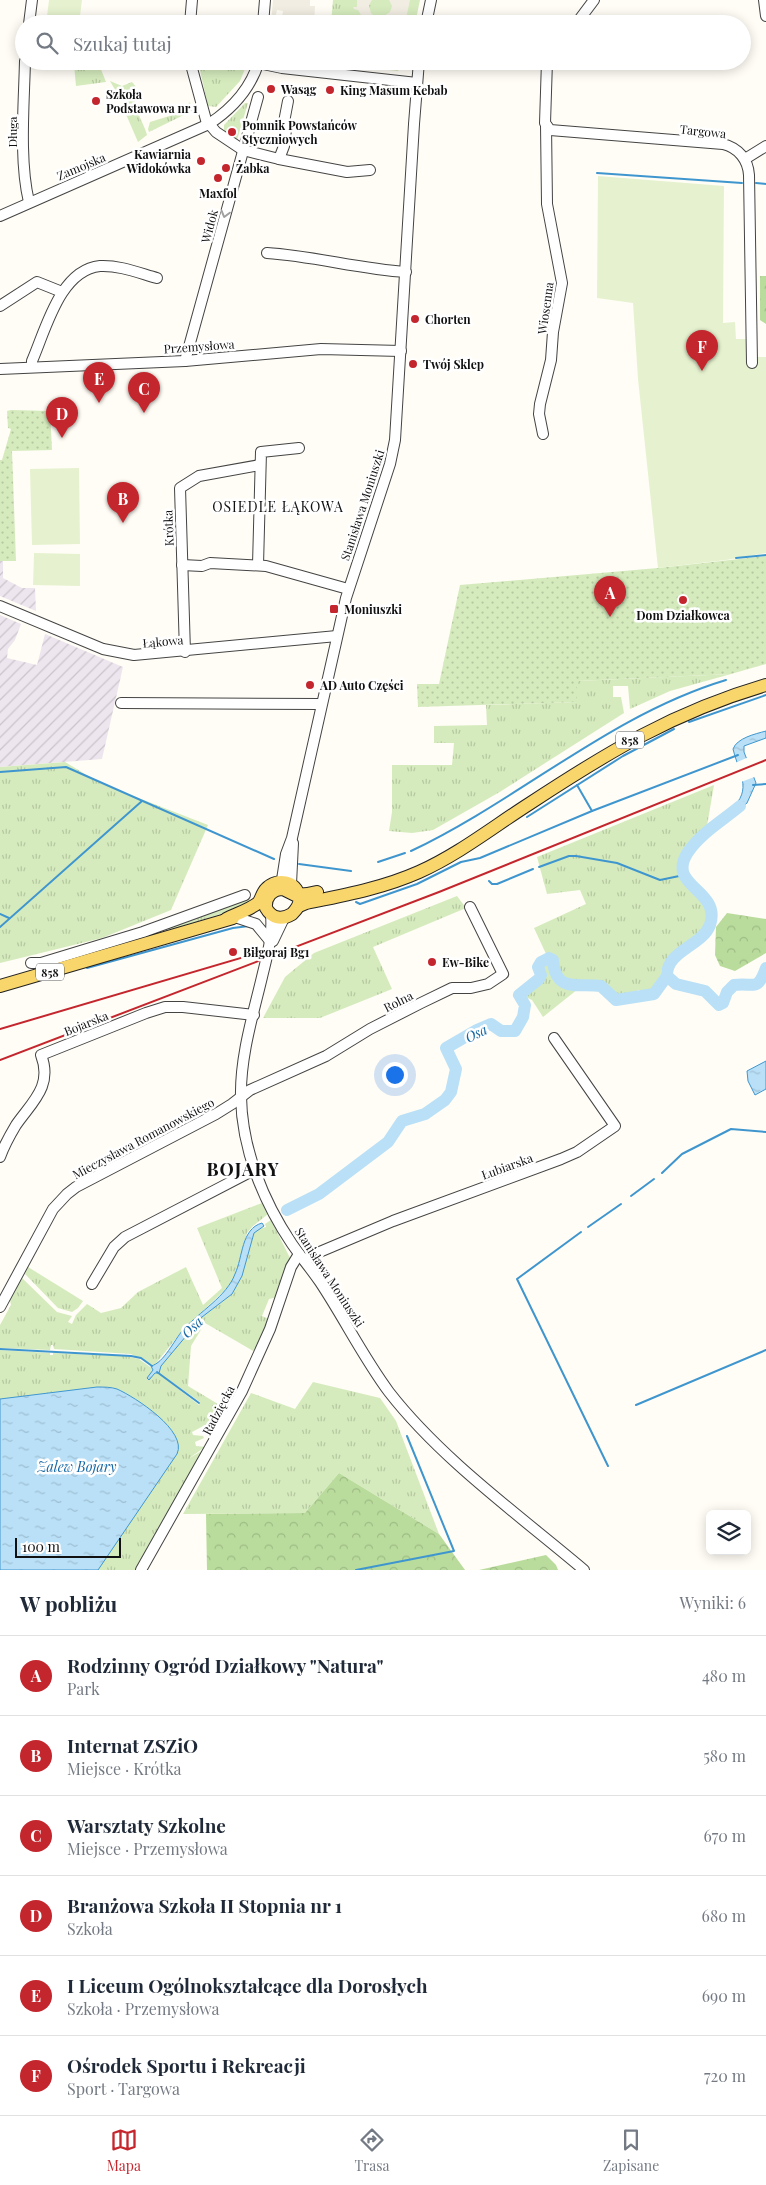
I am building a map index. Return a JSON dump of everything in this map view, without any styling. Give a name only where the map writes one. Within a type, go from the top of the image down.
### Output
[{"type":"main road","name":"858","points":[[0,986],[231,918],[263,911],[275,915],[292,914],[299,900],[304,903],[364,891],[420,872],[462,850],[591,764],[643,734],[697,708],[766,685]]},
{"type":"main road","name":"858","points":[[231,918],[250,900],[258,902],[268,888],[283,885]]},
{"type":"main road","points":[[275,915],[266,905],[267,898],[283,885],[283,889],[299,900]]},
{"type":"street","points":[[30,15],[32,0]]},
{"type":"street","points":[[191,15],[192,0]]},
{"type":"street","points":[[264,15],[265,0]]},
{"type":"street","points":[[428,15],[431,0]]},
{"type":"street","points":[[583,15],[594,0]]},
{"type":"street","points":[[764,0],[766,16]]},
{"type":"street","name":"Długa","points":[[25,70],[24,156],[29,202]]},
{"type":"street","points":[[192,70],[199,99],[209,124],[216,132],[243,150],[280,154],[347,172],[370,170]]},
{"type":"street","name":"Zamojska","points":[[0,216],[209,124],[224,113],[242,94],[256,70]]},
{"type":"street","points":[[300,70],[416,83]]},
{"type":"street","name":"Stanisława Moniuszki","points":[[283,885],[321,704],[348,589],[394,450],[416,83],[418,70]]},
{"type":"street","points":[[546,125],[547,70]]},
{"type":"street","name":"Widok","points":[[185,361],[258,97]]},
{"type":"street","points":[[280,154],[284,146],[286,130],[284,122],[288,101]]},
{"type":"street","name":"Targowa","points":[[546,125],[548,130],[555,132],[723,144],[734,148],[745,159]]},
{"type":"street","name":"Wiosenna","points":[[542,434],[539,414],[540,404],[551,360],[553,332],[562,283],[547,204],[546,125]]},
{"type":"street","points":[[752,364],[749,175],[745,159],[766,146]]},
{"type":"street","points":[[267,253],[285,254],[370,269],[406,272]]},
{"type":"street","points":[[32,367],[32,360],[62,292],[73,279],[86,270],[100,266],[116,267],[156,278]]},
{"type":"street","points":[[0,306],[37,282],[62,292]]},
{"type":"street","name":"Przemysłowa","points":[[0,369],[185,361],[321,349],[400,351]]},
{"type":"street","points":[[258,564],[261,452],[300,448]]},
{"type":"street","name":"Krótka","points":[[185,652],[180,488],[199,476],[260,465]]},
{"type":"street","points":[[182,565],[202,566],[210,563],[258,564],[348,589]]},
{"type":"street","name":"Łąkowa","points":[[0,606],[94,646],[117,653],[143,656],[337,636]]},
{"type":"street","points":[[122,702],[321,704]]},
{"type":"street","points":[[31,963],[41,963],[250,900]]},
{"type":"street","name":"Rolna","points":[[241,1097],[250,1090],[326,1056],[370,1029],[452,988],[471,988],[488,984],[504,974],[470,907]]},
{"type":"street","name":"Stanisława Moniuszki","points":[[275,915],[243,1066],[241,1097],[244,1133],[254,1170],[271,1208],[332,1300],[373,1369],[417,1425],[450,1458],[584,1570]]},
{"type":"street","points":[[231,918],[256,924],[270,943]]},
{"type":"street","points":[[163,925],[167,938]]},
{"type":"street","name":"Bojarska","points":[[0,1157],[16,1126],[41,1091],[43,1062],[40,1055],[165,1007],[184,1007],[254,1015]]},
{"type":"street","name":"Łubiarska","points":[[302,1257],[310,1256],[393,1221],[561,1159],[577,1152],[615,1126],[554,1038]]},
{"type":"street","name":"Mieczysława Romanowskiego","points":[[1,1304],[53,1209],[67,1194],[76,1187],[216,1114],[241,1097]]},
{"type":"street","points":[[92,1284],[114,1247],[125,1237],[254,1170]]},
{"type":"street","name":"Radzięcka","points":[[141,1570],[246,1384],[270,1329],[291,1267],[302,1257]]},
{"type":"shaded area","points":[[273,0],[310,0],[310,6],[315,6],[314,15],[282,15],[283,11],[277,10],[276,15],[272,15]]},
{"type":"shaded area","points":[[357,0],[372,0],[369,5],[373,15],[361,15],[353,7],[357,7]]},
{"type":"shaded area","points":[[389,0],[410,0],[407,15],[386,15],[390,12],[392,6]]},
{"type":"shaded area","points":[[0,561],[3,561],[3,578],[22,588],[35,588],[36,611],[0,596]]},
{"type":"shaded area","points":[[0,615],[21,624],[15,640],[8,649],[7,658],[37,665],[45,634],[123,667],[102,759],[0,767]]},
{"type":"green space","points":[[49,0],[82,0],[80,15],[47,15]]},
{"type":"green space","points":[[333,0],[420,0],[417,15],[332,15]]},
{"type":"green space","points":[[74,70],[101,70],[106,82],[76,86]]},
{"type":"green space","points":[[200,70],[245,70],[240,81],[216,107],[208,106]]},
{"type":"green space","points":[[110,81],[122,86],[132,82],[137,88],[135,94],[136,106],[147,135],[138,142],[125,112],[123,95],[118,95]]},
{"type":"green space","points":[[190,102],[192,111],[149,132],[150,122],[179,113]]},
{"type":"green space","points":[[245,103],[248,103],[237,140],[224,131],[224,125]]},
{"type":"green space","points":[[598,176],[724,186],[723,323],[735,322],[736,339],[746,339],[747,363],[756,357],[766,357],[766,553],[658,568],[638,379],[633,303],[597,298]]},
{"type":"green space","points":[[760,276],[766,276],[766,324],[760,320]]},
{"type":"green space","points":[[7,411],[50,411],[52,450],[12,451],[16,561],[0,561],[0,460],[2,460],[11,429],[8,428]]},
{"type":"green space","points":[[79,468],[80,544],[32,545],[30,469]]},
{"type":"green space","points":[[34,553],[80,554],[80,586],[33,585]]},
{"type":"green space","points":[[766,556],[766,664],[731,674],[577,681],[577,702],[418,707],[417,684],[439,684],[460,585],[658,568]]},
{"type":"green space","points":[[731,674],[670,691],[630,709],[628,686],[613,686],[613,697],[621,697],[624,713],[498,793],[433,830],[412,833],[389,831],[392,812],[392,765],[452,765],[454,743],[434,743],[434,726],[487,725],[486,705],[577,702],[577,681]]},
{"type":"green space","points":[[65,762],[100,783],[208,825],[171,910],[102,938],[0,963],[0,767]]},
{"type":"green space","points":[[714,785],[707,826],[686,849],[678,873],[681,879],[706,905],[708,919],[699,933],[665,963],[656,989],[644,995],[641,990],[638,990],[635,996],[618,998],[603,988],[603,985],[581,985],[562,980],[555,970],[556,961],[547,956],[534,928],[586,904],[580,890],[547,894],[537,857]]},
{"type":"green space","points":[[457,896],[466,908],[373,947],[392,989],[320,1018],[263,1018],[285,977],[314,953]]},
{"type":"green space","points":[[250,898],[249,902],[230,911],[170,930],[167,928]]},
{"type":"green space","points":[[727,913],[766,919],[766,953],[735,971],[720,966],[715,955],[716,927]]},
{"type":"green space","points":[[546,960],[553,962],[554,973],[559,981],[567,986],[578,989],[543,1017],[532,1000],[521,995],[543,977],[541,965]]},
{"type":"green space","points":[[262,1203],[268,1214],[247,1233],[236,1274],[230,1285],[182,1331],[154,1366],[131,1354],[54,1349],[53,1345],[51,1345],[50,1350],[0,1348],[0,1325],[11,1305],[10,1300],[22,1278],[57,1312],[72,1316],[68,1322],[72,1324],[76,1315],[87,1304],[101,1313],[121,1308],[138,1292],[186,1267],[203,1305],[222,1288],[197,1228]]},
{"type":"green space","points":[[271,1220],[290,1258],[278,1297],[269,1299],[262,1316],[269,1319],[255,1352],[205,1323],[191,1346],[188,1386],[228,1410],[218,1428],[212,1430],[207,1424],[192,1432],[193,1435],[203,1436],[204,1438],[195,1442],[196,1446],[205,1447],[188,1459],[203,1450],[135,1570],[0,1570],[0,1350],[50,1353],[50,1355],[53,1355],[53,1353],[125,1356],[139,1359],[153,1369],[149,1379],[155,1373],[158,1373],[199,1405],[200,1402],[159,1373],[159,1368],[202,1317],[232,1294],[242,1276],[254,1233],[258,1229],[266,1227],[265,1224]]},
{"type":"green space","points":[[28,1267],[83,1301],[78,1308],[72,1312],[58,1308],[25,1274]]},
{"type":"green space","points":[[313,1382],[380,1398],[396,1421],[439,1534],[339,1473],[305,1513],[183,1514],[251,1393],[295,1409]]},
{"type":"green space","points":[[339,1473],[439,1534],[465,1570],[207,1570],[206,1514],[305,1513]]},
{"type":"green space","points":[[546,1555],[556,1565],[558,1570],[479,1570]]},
{"type":"water","points":[[766,731],[766,738],[744,746],[744,752],[756,783],[747,803],[729,818],[725,814],[740,799],[743,791],[743,784],[733,749],[742,739]]},
{"type":"water","points":[[766,1061],[766,1089],[755,1095],[748,1081],[747,1071]]},
{"type":"water","points":[[262,1223],[264,1226],[254,1233],[242,1276],[232,1294],[202,1317],[161,1366],[159,1373],[155,1373],[149,1380],[147,1378],[153,1370],[151,1366],[160,1361],[183,1330],[226,1290],[238,1267],[246,1237],[255,1226]]},
{"type":"water","name":"Zalew Bojary","points":[[97,1387],[117,1389],[136,1399],[158,1416],[175,1435],[178,1445],[177,1454],[98,1570],[0,1570],[0,1399]]},
{"type":"pier","points":[[749,757],[757,776],[741,782],[735,763]]},
{"type":"waterway","points":[[597,173],[742,183]]},
{"type":"waterway","points":[[756,183],[766,184]]},
{"type":"waterway","points":[[736,558],[766,555]]},
{"type":"waterway","points":[[411,851],[489,808],[604,736],[643,714],[684,695],[726,680]]},
{"type":"waterway","points":[[689,722],[766,695]]},
{"type":"waterway","points":[[527,817],[623,756],[674,729]]},
{"type":"waterway","points":[[356,902],[360,904],[417,884],[461,862],[480,858],[592,811],[738,755]]},
{"type":"waterway","points":[[0,772],[66,767],[274,859]]},
{"type":"waterway","points":[[753,785],[766,784]]},
{"type":"waterway","points":[[577,785],[592,811]]},
{"type":"waterway","points":[[0,927],[142,801]]},
{"type":"waterway","points":[[740,806],[699,839],[688,852],[683,864],[683,873],[708,903],[712,913],[710,925],[700,938],[672,960],[668,967],[667,976],[676,984],[705,991],[719,1005],[723,1003],[727,992],[734,985],[757,984],[766,968]]},
{"type":"waterway","points":[[378,862],[405,853]]},
{"type":"waterway","points":[[539,867],[569,856],[576,856],[617,863],[660,880],[684,875]]},
{"type":"waterway","points":[[299,864],[351,871]]},
{"type":"waterway","points":[[489,881],[492,884],[497,884],[533,869]]},
{"type":"waterway","points":[[0,914],[9,918]]},
{"type":"waterway","points":[[87,968],[233,928],[249,926]]},
{"type":"waterway","name":"Osa","points":[[287,1210],[319,1194],[388,1142],[402,1121],[425,1114],[445,1100],[451,1092],[456,1069],[446,1048],[491,1024],[501,1031],[515,1031],[523,1017],[525,1005],[519,995],[539,979],[541,975],[538,967],[541,962],[549,958],[553,960],[558,978],[563,982],[576,985],[601,986],[616,1000],[654,994],[667,976]]},
{"type":"waterway","points":[[662,1173],[682,1154],[731,1129],[766,1132]]},
{"type":"waterway","points":[[631,1196],[654,1179]]},
{"type":"waterway","points":[[588,1227],[621,1204]]},
{"type":"waterway","points":[[581,1232],[517,1279],[608,1466]]},
{"type":"waterway","points":[[0,1349],[131,1356],[141,1358],[152,1366]]},
{"type":"waterway","points":[[636,1405],[766,1350]]},
{"type":"waterway","points":[[157,1372],[199,1403]]},
{"type":"waterway","points":[[356,1570],[454,1551],[407,1436]]},
{"type":"railway","points":[[0,1060],[439,892],[766,760]]},
{"type":"railway","points":[[0,1029],[268,950]]},
{"type":"place","name":"Wasąg","points":[[271,89]]},
{"type":"place","name":"King Masum Kebab","points":[[330,90]]},
{"type":"place","name":"Szkoła Podstawowa nr 1","points":[[96,101]]},
{"type":"place","name":"Pomnik Powstańców Styczniowych","points":[[232,132]]},
{"type":"place","name":"Kawiarnia Widokówka","points":[[201,161]]},
{"type":"place","name":"Żabka","points":[[226,168]]},
{"type":"place","name":"Maxfol","points":[[218,178]]},
{"type":"place","name":"Chorten","points":[[415,319]]},
{"type":"place","name":"Twój Sklep","points":[[413,364]]},
{"type":"place","name":"Ośrodek Sportu i Rekreacji","points":[[702,371]]},
{"type":"place","name":"I Liceum Ogólnokształcące dla Dorosłych","points":[[99,403]]},
{"type":"place","name":"Warsztaty Szkolne","points":[[144,413]]},
{"type":"place","name":"Branżowa Szkoła II Stopnia nr 1","points":[[62,438]]},
{"type":"place","name":"Internat ZSZiO","points":[[123,523]]},
{"type":"place","name":"Dom Działkowca","points":[[683,600]]},
{"type":"place","name":"Moniuszki","points":[[334,609]]},
{"type":"place","name":"Rodzinny Ogród Działkowy \"Natura\"","points":[[610,617]]},
{"type":"place","name":"AD Auto Części","points":[[310,685]]},
{"type":"place","name":"Biłgoraj Bg1","points":[[233,952]]},
{"type":"place","name":"Ew-Bike","points":[[432,962]]},
{"type":"district","name":"OSIEDLE ŁĄKOWA","points":[[278,506]]},
{"type":"district","name":"BOJARY","points":[[243,1169]]}]
